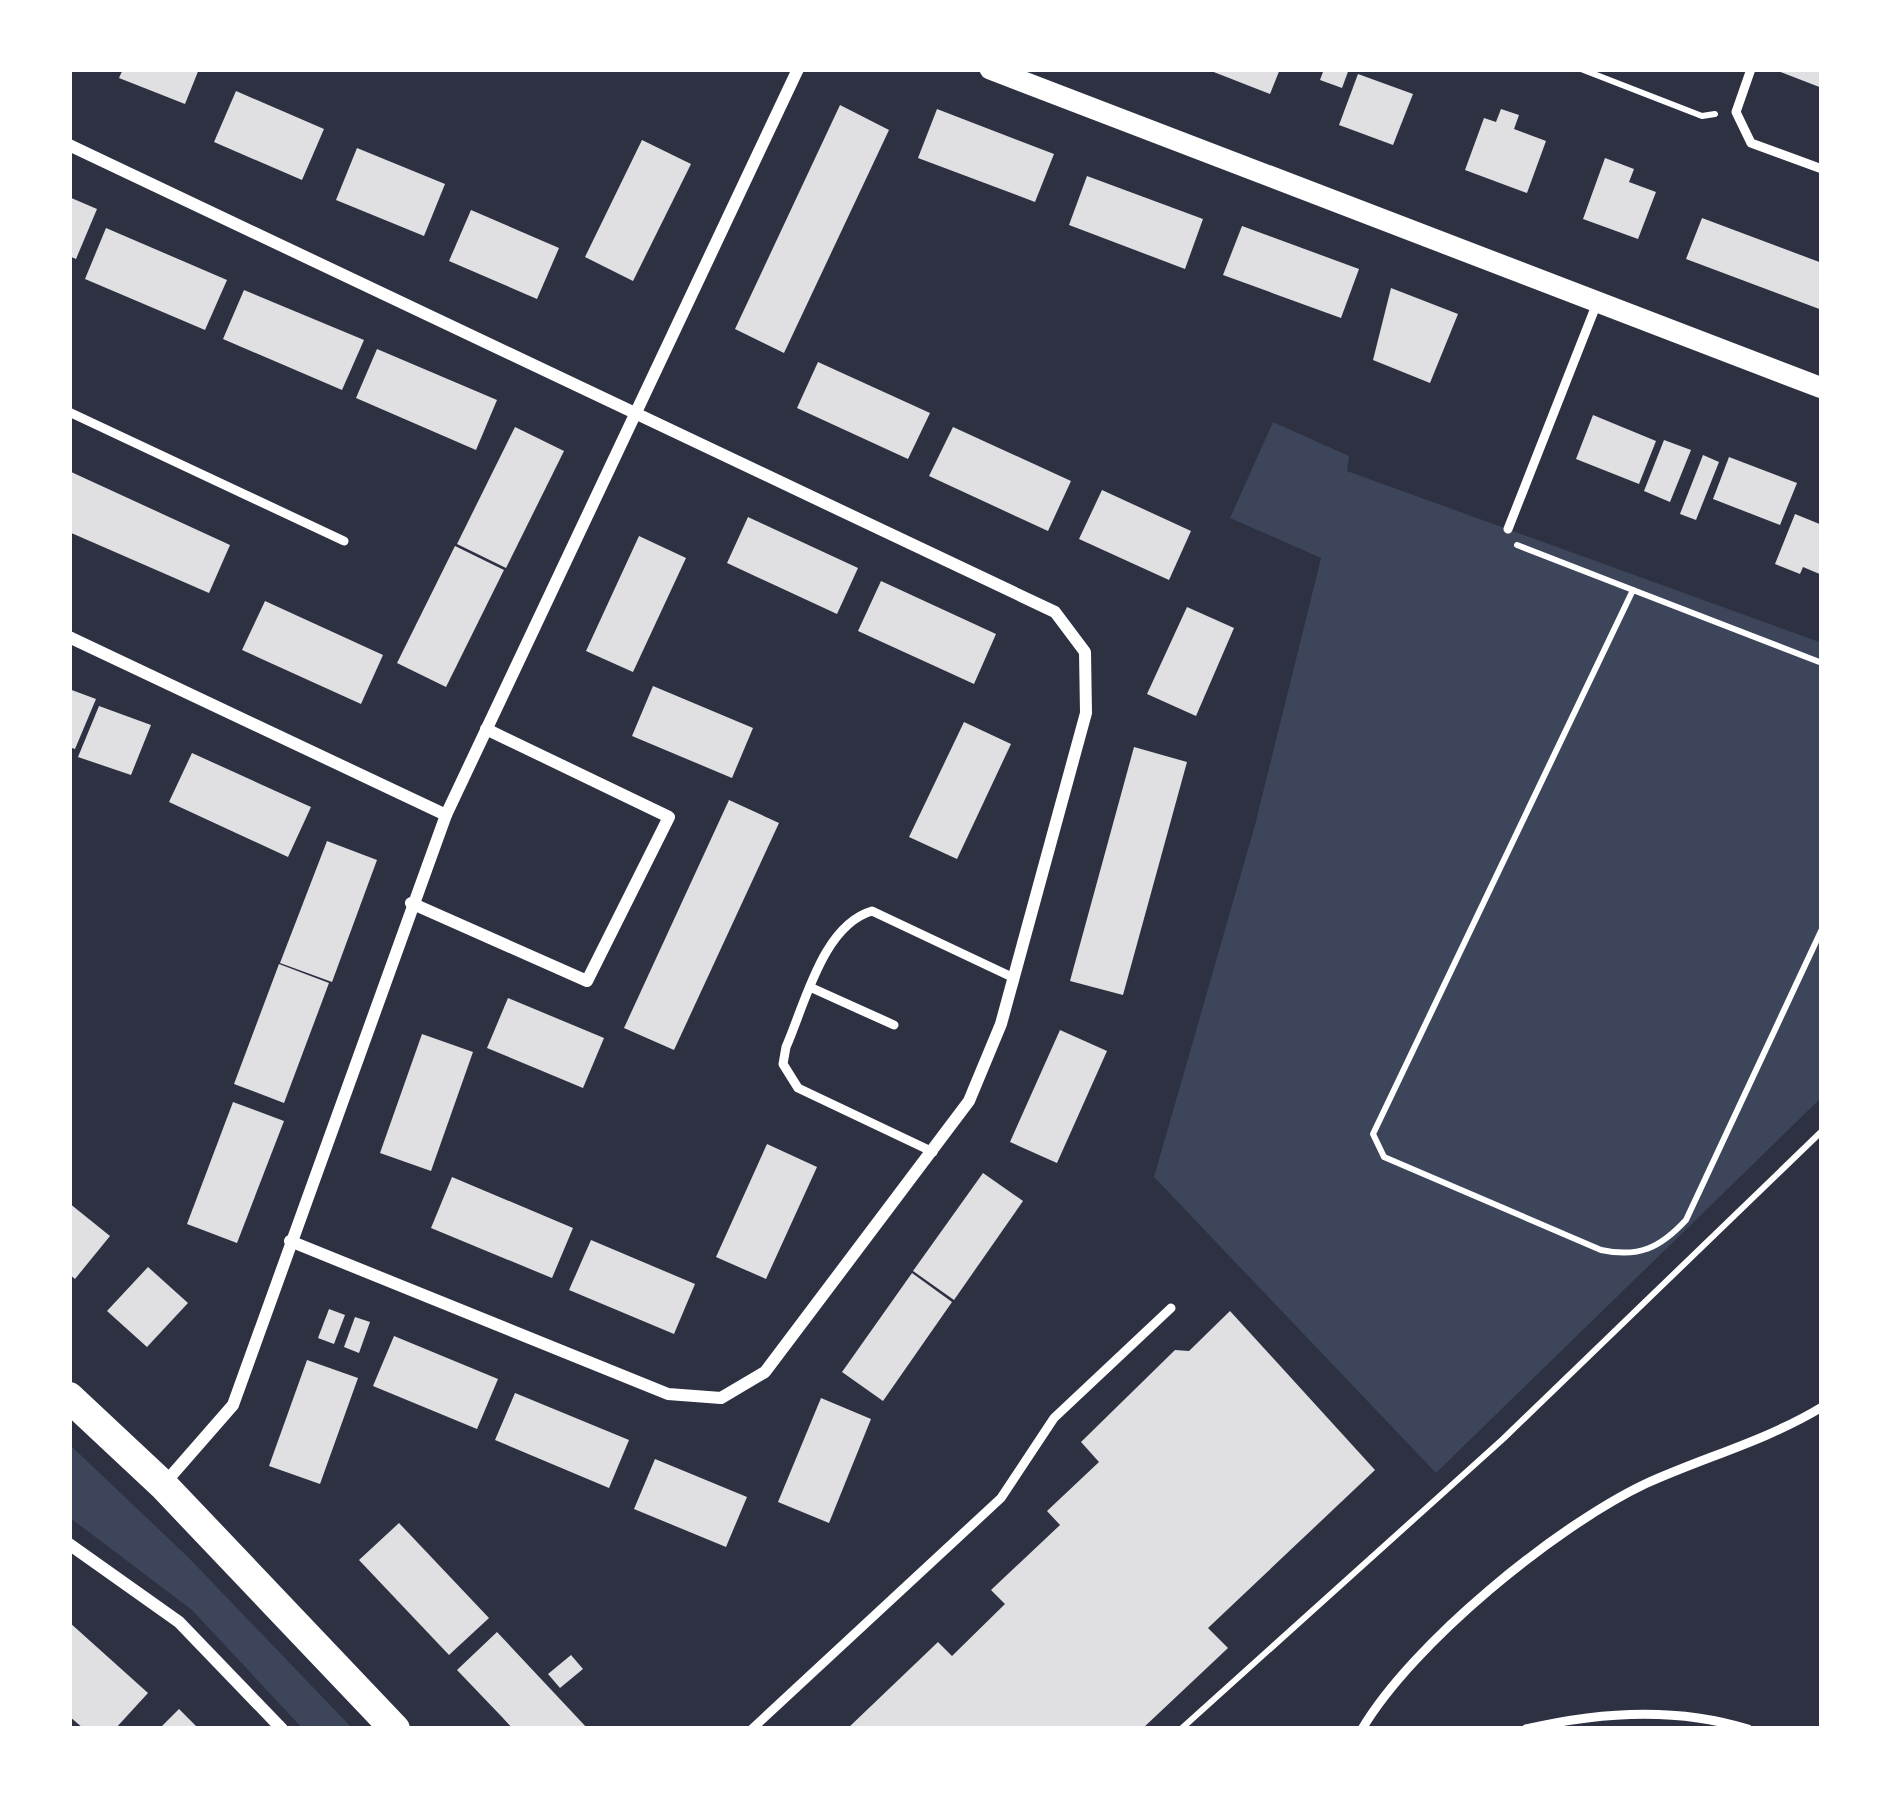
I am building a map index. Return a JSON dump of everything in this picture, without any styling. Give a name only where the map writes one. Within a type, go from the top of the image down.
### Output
[{"type":"main road","points":[[69,1397],[163,1484],[395,1729]]},
{"type":"street","points":[[163,1484],[232,1406],[446,815],[799,69]]},
{"type":"street","points":[[990,69],[1822,388]]},
{"type":"street","points":[[69,145],[1055,612],[1084,652],[1087,713],[1015,978],[969,1101],[765,1372],[721,1398],[668,1394],[290,1241]]},
{"type":"street","points":[[69,638],[446,815]]},
{"type":"street","points":[[411,903],[586,980],[669,818],[486,729]]},
{"type":"street","points":[[69,1544],[179,1622],[282,1729]]},
{"type":"lane","points":[[1751,69],[1736,112],[1751,143],[1822,169]]},
{"type":"lane","points":[[1508,529],[1597,303]]},
{"type":"lane","points":[[69,412],[344,541]]},
{"type":"lane","points":[[933,1152],[798,1088],[784,1064],[785,1047],[836,936],[850,917],[872,910],[1015,978]]},
{"type":"lane","points":[[812,988],[894,1024]]},
{"type":"lane","points":[[752,1729],[1001,1498],[1054,1418],[1171,1308]]},
{"type":"lane","points":[[1363,1729],[1375,1708],[1472,1606],[1558,1538],[1644,1484],[1731,1453],[1822,1407]]},
{"type":"lane","points":[[1526,1729],[1609,1714],[1748,1729]]},
{"type":"path","points":[[1581,69],[1702,116],[1736,112]]},
{"type":"path","points":[[1508,529],[1510,542],[1822,662]]},
{"type":"path","points":[[1633,590],[1373,1134],[1374,1146],[1384,1157],[1601,1250],[1640,1253],[1664,1243],[1685,1220],[1822,929]]},
{"type":"path","points":[[1181,1729],[1503,1439],[1822,1131]]},
{"type":"shaded area","points":[[1273,422],[1349,456],[1347,471],[1822,643],[1822,1097],[1436,1473],[1154,1177],[1255,825],[1321,558],[1230,518]]},
{"type":"shaded area","points":[[69,1444],[188,1557],[353,1729],[303,1729],[192,1610],[69,1517]]},
{"type":"building","points":[[123,69],[199,69],[185,104],[119,78]]},
{"type":"building","points":[[1206,69],[1280,69],[1270,94]]},
{"type":"building","points":[[1324,69],[1349,69],[1342,88],[1320,80]]},
{"type":"building","points":[[1773,69],[1822,69],[1822,88]]},
{"type":"building","points":[[1358,74],[1413,94],[1393,145],[1339,125]]},
{"type":"building","points":[[236,91],[324,129],[302,180],[214,142]]},
{"type":"building","points":[[840,105],[889,130],[784,353],[735,329]]},
{"type":"building","points":[[937,109],[1054,154],[1035,202],[918,158]]},
{"type":"building","points":[[1501,109],[1519,115],[1514,129],[1546,141],[1527,193],[1465,170],[1484,118],[1496,122]]},
{"type":"building","points":[[642,140],[691,164],[633,281],[585,257]]},
{"type":"building","points":[[357,148],[445,184],[424,236],[336,200]]},
{"type":"building","points":[[1605,158],[1634,169],[1629,182],[1656,192],[1638,239],[1583,219]]},
{"type":"building","points":[[1087,176],[1203,219],[1185,269],[1069,225]]},
{"type":"building","points":[[69,197],[97,209],[76,259],[69,256]]},
{"type":"building","points":[[471,210],[559,248],[537,299],[449,261]]},
{"type":"building","points":[[1702,218],[1822,263],[1822,310],[1686,259]]},
{"type":"building","points":[[1242,226],[1359,269],[1341,318],[1223,275]]},
{"type":"building","points":[[106,228],[227,280],[205,330],[85,279]]},
{"type":"building","points":[[1391,288],[1458,314],[1430,383],[1373,360]]},
{"type":"building","points":[[244,290],[364,340],[342,390],[223,339]]},
{"type":"building","points":[[377,349],[497,400],[476,450],[356,398]]},
{"type":"building","points":[[818,362],[930,413],[908,459],[797,408]]},
{"type":"building","points":[[1593,415],[1656,441],[1639,484],[1576,459]]},
{"type":"building","points":[[515,427],[564,451],[506,568],[457,544]]},
{"type":"building","points":[[953,427],[1071,481],[1048,531],[929,476]]},
{"type":"building","points":[[1664,440],[1691,450],[1670,502],[1644,491]]},
{"type":"building","points":[[1703,455],[1719,462],[1696,520],[1680,514]]},
{"type":"building","points":[[1729,457],[1797,483],[1780,525],[1713,499]]},
{"type":"building","points":[[69,471],[230,545],[209,593],[69,532]]},
{"type":"building","points":[[1102,490],[1191,531],[1169,580],[1079,539]]},
{"type":"building","points":[[1795,514],[1822,525],[1822,575],[1803,567],[1800,574],[1775,564]]},
{"type":"building","points":[[748,517],[858,568],[837,614],[727,563]]},
{"type":"building","points":[[639,536],[686,558],[633,672],[586,651]]},
{"type":"building","points":[[455,546],[504,570],[446,687],[397,663]]},
{"type":"building","points":[[881,581],[996,634],[974,684],[858,631]]},
{"type":"building","points":[[265,601],[383,655],[361,704],[242,650]]},
{"type":"building","points":[[1187,607],[1234,628],[1196,716],[1147,694]]},
{"type":"building","points":[[653,686],[753,728],[732,778],[632,736]]},
{"type":"building","points":[[69,689],[96,699],[75,749],[69,747]]},
{"type":"building","points":[[99,706],[151,725],[131,775],[78,757]]},
{"type":"building","points":[[964,722],[1011,744],[957,859],[909,837]]},
{"type":"building","points":[[1134,747],[1187,762],[1123,995],[1070,981]]},
{"type":"building","points":[[192,753],[311,807],[288,857],[169,802]]},
{"type":"building","points":[[729,800],[779,823],[674,1050],[624,1028]]},
{"type":"building","points":[[327,841],[377,860],[332,982],[280,963]]},
{"type":"building","points":[[279,964],[329,983],[284,1103],[234,1084]]},
{"type":"building","points":[[508,998],[604,1038],[583,1088],[487,1048]]},
{"type":"building","points":[[1060,1030],[1107,1051],[1057,1163],[1010,1142]]},
{"type":"building","points":[[422,1034],[473,1052],[431,1171],[380,1153]]},
{"type":"building","points":[[233,1102],[284,1121],[237,1243],[187,1224]]},
{"type":"building","points":[[767,1144],[817,1167],[766,1279],[716,1257]]},
{"type":"building","points":[[983,1173],[1023,1201],[954,1300],[913,1271]]},
{"type":"building","points":[[452,1177],[573,1228],[552,1278],[431,1228]]},
{"type":"building","points":[[69,1203],[110,1236],[75,1279],[69,1274]]},
{"type":"building","points":[[591,1240],[695,1284],[674,1334],[569,1290]]},
{"type":"building","points":[[148,1267],[188,1303],[147,1347],[107,1311]]},
{"type":"building","points":[[912,1273],[952,1302],[883,1401],[842,1372]]},
{"type":"building","points":[[329,1309],[345,1315],[334,1344],[318,1338]]},
{"type":"building","points":[[1230,1311],[1375,1470],[1208,1628],[1228,1648],[1142,1729],[847,1729],[938,1642],[952,1656],[1005,1604],[991,1590],[1060,1525],[1047,1511],[1099,1462],[1081,1442],[1175,1350],[1189,1351]]},
{"type":"building","points":[[355,1317],[370,1322],[359,1353],[344,1347]]},
{"type":"building","points":[[394,1336],[498,1379],[477,1429],[373,1386]]},
{"type":"building","points":[[307,1360],[358,1378],[320,1484],[269,1466]]},
{"type":"building","points":[[515,1393],[629,1440],[609,1488],[495,1440]]},
{"type":"building","points":[[821,1398],[871,1419],[829,1523],[778,1502]]},
{"type":"building","points":[[655,1459],[747,1497],[726,1547],[634,1509]]},
{"type":"building","points":[[399,1523],[489,1618],[449,1655],[359,1560]]},
{"type":"building","points":[[69,1622],[148,1693],[115,1729],[84,1729],[69,1716]]},
{"type":"building","points":[[497,1632],[588,1729],[513,1729],[457,1670]]},
{"type":"building","points":[[571,1655],[583,1669],[560,1688],[548,1674]]},
{"type":"building","points":[[179,1709],[199,1729],[159,1729]]}]
